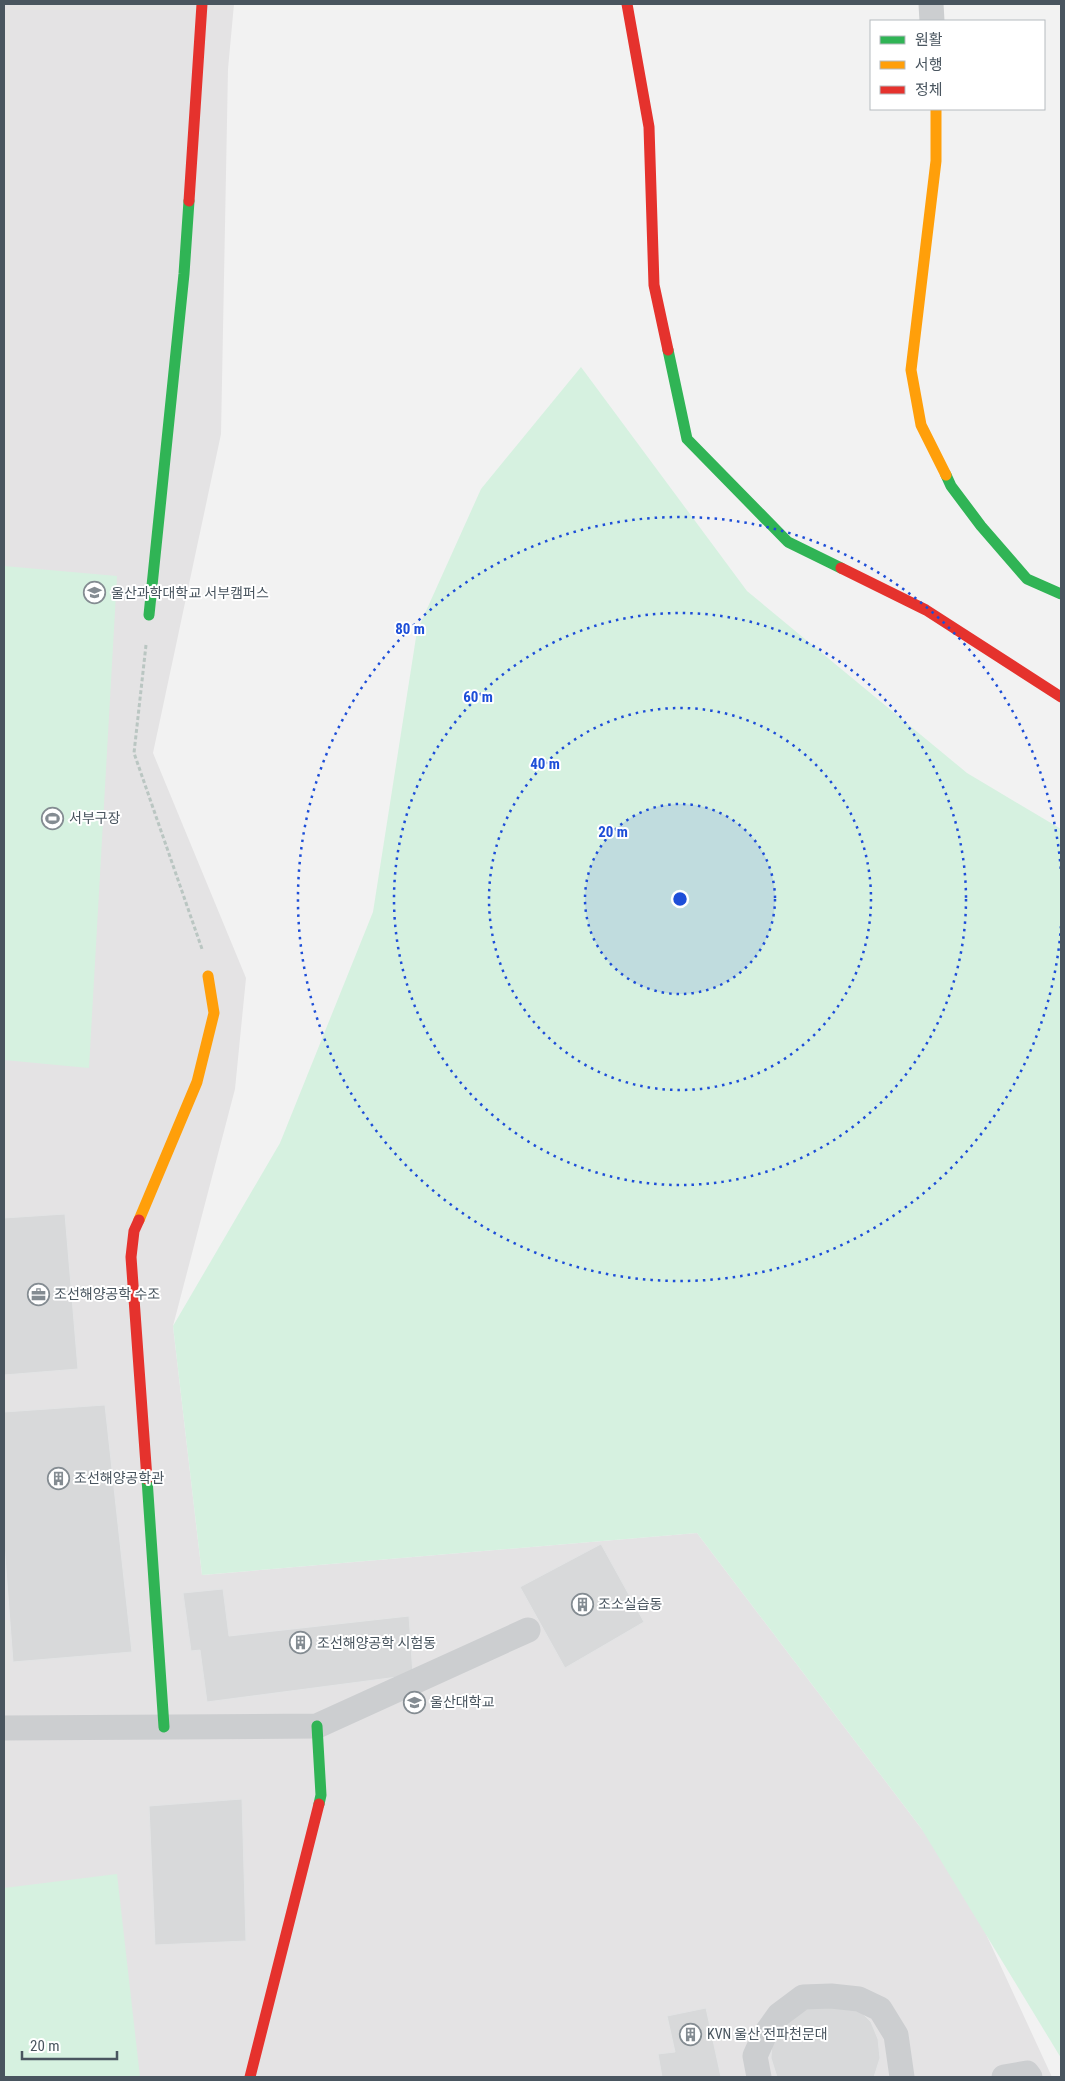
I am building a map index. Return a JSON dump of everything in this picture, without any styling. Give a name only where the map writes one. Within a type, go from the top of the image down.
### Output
[{"type":"street","points":[[149,615],[165,476],[184,274],[202,4]]},
{"type":"street","points":[[627,4],[649,127],[654,285],[687,439],[788,542],[926,610],[1061,697]]},
{"type":"street","points":[[931,4],[932,20]]},
{"type":"street","points":[[936,110],[936,162],[910,370],[921,425],[950,486],[981,526],[1027,579],[1061,594]]},
{"type":"street","points":[[164,1727],[132,1257],[134,1231],[197,1082],[214,1013],[208,976]]},
{"type":"street","points":[[4,1728],[317,1726],[528,1630]]},
{"type":"street","points":[[250,2077],[321,1795],[317,1726]]},
{"type":"street","points":[[759,2077],[755,2056],[764,2036],[779,2016],[803,1997],[831,1996],[859,1999],[880,2009],[896,2035],[902,2077]]},
{"type":"street","points":[[1004,2077],[1027,2073],[1030,2077]]},
{"type":"path","points":[[149,615],[134,753],[202,949],[208,976]]},
{"type":"shaded area","name":"울산대학교","points":[[4,4],[234,4],[228,69],[221,434],[153,753],[246,978],[235,1089],[173,1326],[202,1575],[697,1533],[921,1828],[949,1854],[1052,2077],[4,2077]]},
{"type":"green space","points":[[581,367],[747,591],[967,773],[1061,829],[1061,2058],[921,1828],[697,1533],[202,1575],[173,1326],[280,1143],[373,912],[417,631],[481,489]]},
{"type":"green space","name":"서부구장","points":[[4,566],[117,576],[89,1068],[4,1060]]},
{"type":"green space","points":[[117,1874],[140,2077],[4,2077],[4,1888]]},
{"type":"building","name":"조선해양공학 수조","points":[[65,1214],[78,1369],[4,1375],[4,1218]]},
{"type":"building","name":"조선해양공학관","points":[[105,1405],[132,1652],[13,1662],[4,1543],[4,1412]]},
{"type":"building","name":"조소실습동","points":[[601,1544],[644,1622],[565,1668],[520,1587]]},
{"type":"building","name":"조선해양공학 시험동","points":[[223,1589],[229,1636],[409,1616],[413,1675],[207,1702],[200,1650],[191,1651],[183,1593]]},
{"type":"building","points":[[242,1799],[246,1941],[155,1945],[149,1806]]},
{"type":"building","points":[[804,2001],[858,2009],[871,2022],[878,2039],[880,2058],[874,2077],[777,2077],[771,2058],[772,2040]]},
{"type":"building","name":"KVN 울산 전파천문대","points":[[706,2008],[721,2077],[662,2077],[658,2054],[675,2052],[667,2016]]},
{"type":"traffic: fast","points":[[149,615],[184,274],[189,201]]},
{"type":"traffic: fast","points":[[668,350],[687,439],[788,542],[841,568]]},
{"type":"traffic: fast","points":[[946,475],[951,486],[981,526],[1027,579],[1061,594]]},
{"type":"traffic: fast","points":[[147,1479],[164,1727]]},
{"type":"traffic: fast","points":[[317,1726],[321,1795],[319,1804]]},
{"type":"traffic: slow","points":[[936,110],[936,161],[911,370],[921,425],[946,475]]},
{"type":"traffic: slow","points":[[139,1220],[197,1082],[214,1013],[208,976]]},
{"type":"traffic: jam","points":[[189,201],[202,4]]},
{"type":"traffic: jam","points":[[627,4],[649,127],[654,285],[668,350]]},
{"type":"traffic: jam","points":[[841,568],[926,610],[1061,697]]},
{"type":"traffic: jam","points":[[139,1220],[134,1231],[131,1257],[147,1479]]},
{"type":"traffic: jam","points":[[250,2077],[319,1804]]},
{"type":"place","name":"울산과학대학교 서부캠퍼스","points":[[95,593]]},
{"type":"place","name":"서부구장","points":[[53,818]]},
{"type":"place","name":"조선해양공학 수조","points":[[38,1294]]},
{"type":"place","name":"조선해양공학관","points":[[58,1478]]},
{"type":"place","name":"조소실습동","points":[[582,1604]]},
{"type":"place","name":"조선해양공학 시험동","points":[[301,1643]]},
{"type":"place","name":"울산대학교","points":[[414,1702]]},
{"type":"place","name":"KVN 울산 전파천문대","points":[[691,2034]]}]
